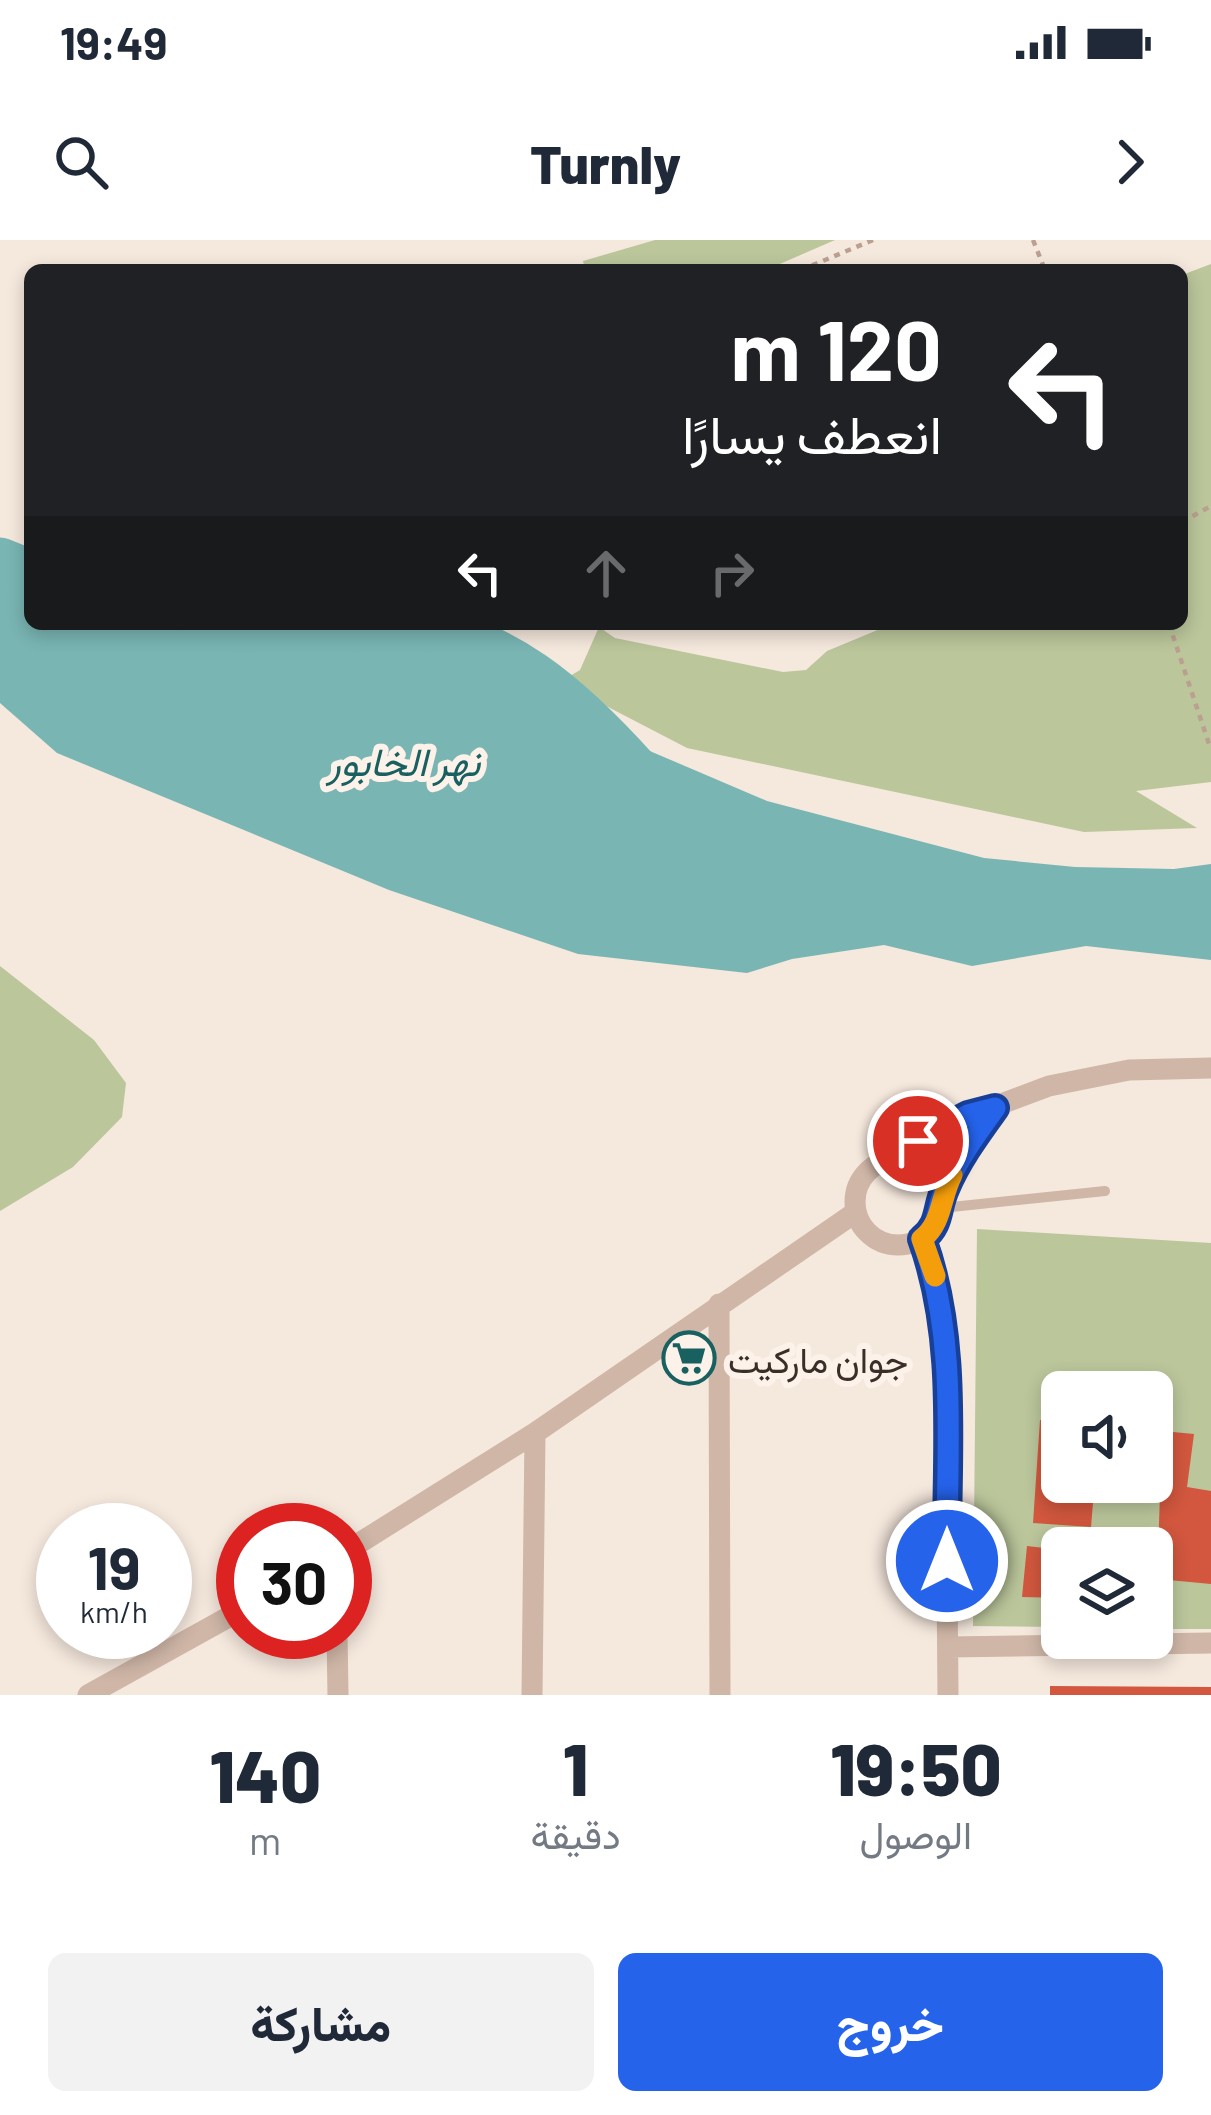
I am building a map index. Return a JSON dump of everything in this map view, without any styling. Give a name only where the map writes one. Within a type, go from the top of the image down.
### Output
[{"type":"street","points":[[995,1108],[942,1202],[932,1231],[922,1239],[895,1246],[870,1236],[856,1212],[855,1197],[868,1171],[896,1159],[942,1126],[1049,1086],[1102,1073],[1211,1068]]},
{"type":"street","points":[[896,1159],[908,1160],[930,1173],[942,1202]]},
{"type":"street","points":[[372,1535],[535,1433],[856,1212]]},
{"type":"street","points":[[922,1239],[934,1273],[945,1345],[948,1695]]},
{"type":"street","points":[[719,1304],[720,1695]]},
{"type":"street","points":[[532,1695],[535,1433]]},
{"type":"street","points":[[88,1695],[216,1624]]},
{"type":"street","points":[[948,1648],[1211,1643]]},
{"type":"street","points":[[337,1659],[338,1695]]},
{"type":"lane","points":[[942,1202],[1106,1191]]},
{"type":"path","points":[[815,264],[873,240]]},
{"type":"path","points":[[1171,630],[1209,744]]},
{"type":"green space","points":[[655,240],[835,240],[780,264],[583,261]]},
{"type":"green space","points":[[1211,264],[1211,782],[1136,791],[1197,828],[1084,832],[687,748],[560,682],[580,670],[598,630],[615,638],[783,672],[806,670],[827,651],[878,630],[1188,630],[1188,273]]},
{"type":"green space","points":[[0,966],[94,1040],[126,1083],[122,1117],[73,1167],[0,1211]]},
{"type":"green space","points":[[977,1229],[1211,1243],[1211,1629],[1173,1629],[1173,1527],[1041,1527],[1041,1627],[973,1626]]},
{"type":"water","name":"نهر الخابور","points":[[0,571],[24,578],[24,630],[276,630],[441,636],[511,675],[563,714],[767,801],[984,858],[1075,867],[1174,869],[1211,864],[1211,960],[1086,946],[972,966],[884,945],[792,959],[747,973],[578,954],[389,890],[57,753],[0,703]]},
{"type":"building","points":[[1041,1420],[1041,1503],[1093,1503],[1091,1527],[1033,1523]]},
{"type":"building","points":[[1173,1432],[1194,1434],[1187,1487],[1211,1491],[1211,1584],[1173,1580],[1173,1527],[1159,1527],[1160,1503],[1173,1503]]},
{"type":"building","points":[[1027,1546],[1041,1548],[1041,1597],[1022,1597]]},
{"type":"building","points":[[1050,1686],[1211,1687],[1211,1695],[1050,1695]]},
{"type":"waterway","name":"نهر الخابور","points":[[0,560],[24,570]]},
{"type":"waterway","name":"نهر الخابور","points":[[252,630],[344,630]]},
{"type":"waterway","name":"نهر الخابور","points":[[429,630],[472,641],[534,674],[589,720],[638,771]]},
{"type":"slow traffic","points":[[935,1276],[922,1239],[938,1220],[941,1196],[952,1175]]},
{"type":"place","name":"جوان ماركيت","points":[[689,1358]]},
{"type":"route","points":[[918,1141],[942,1126],[995,1108],[953,1172],[941,1196],[938,1220],[922,1239],[942,1309],[945,1345],[947,1561]]}]
